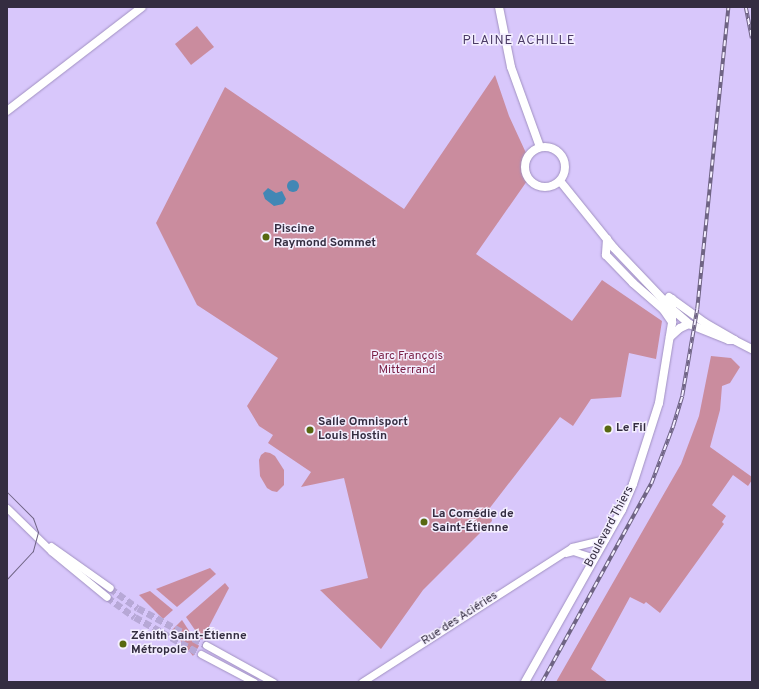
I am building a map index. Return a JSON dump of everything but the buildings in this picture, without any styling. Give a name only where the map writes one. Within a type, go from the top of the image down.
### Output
[{"type":"main road","points":[[7,111],[142,7]]},
{"type":"main road","points":[[500,7],[511,67],[540,147]]},
{"type":"main road","points":[[540,147],[553,148],[563,157],[566,169],[560,181],[546,187],[534,183],[529,179],[526,173],[526,160],[529,154],[540,147]]},
{"type":"main road","points":[[560,181],[607,239],[672,309],[689,324],[729,340],[734,340]]},
{"type":"main road","points":[[607,239],[606,255],[633,283],[663,309],[672,323],[680,316],[686,315],[705,323]]},
{"type":"main road","points":[[655,290],[672,298],[705,323],[752,349]]},
{"type":"main road","name":"Boulevard Thiers","points":[[525,682],[622,510],[648,442],[659,403],[672,323],[672,298]]},
{"type":"main road","points":[[670,337],[680,328],[689,324]]},
{"type":"street","points":[[7,508],[51,551],[107,597]]},
{"type":"street","name":"Rue des Aciéries","points":[[362,682],[572,547],[605,539]]},
{"type":"street","points":[[42,541],[54,547],[110,588]]},
{"type":"street","name":"Rue des Aciéries","points":[[559,555],[573,551],[594,558]]},
{"type":"street","points":[[206,646],[273,682]]},
{"type":"street","points":[[202,654],[254,682]]},
{"type":"green space","points":[[197,26],[214,47],[191,65],[175,44]]},
{"type":"green space","name":"Parc François Mitterrand","points":[[495,75],[509,116],[526,153],[523,170],[527,181],[476,254],[572,321],[602,280],[662,321],[656,359],[629,353],[621,397],[591,399],[573,426],[560,417],[489,509],[492,521],[423,590],[381,649],[320,590],[368,578],[344,478],[301,487],[311,472],[268,443],[273,435],[259,426],[247,406],[278,358],[197,305],[156,223],[225,87],[404,209]]},
{"type":"green space","points":[[711,356],[731,358],[740,367],[730,383],[722,386],[720,410],[710,447],[752,477],[752,480],[748,486],[733,475],[712,505],[726,516],[722,522],[724,524],[660,613],[646,602],[644,604],[630,597],[591,669],[608,682],[556,682],[681,464],[699,416]]},
{"type":"green space","points":[[265,452],[275,456],[284,470],[284,485],[277,492],[267,488],[260,476],[259,460],[261,455]]},
{"type":"green space","points":[[210,568],[216,574],[177,607],[156,589]]},
{"type":"green space","points":[[225,583],[229,588],[202,640],[186,617]]},
{"type":"green space","points":[[150,591],[173,610],[163,619],[139,595]]},
{"type":"green space","points":[[182,620],[199,646],[193,656],[172,630]]},
{"type":"water","points":[[293,180],[297,182],[299,186],[297,190],[293,192],[289,190],[287,186],[289,182]]},
{"type":"water","points":[[268,188],[276,193],[282,191],[286,199],[283,204],[274,206],[265,199],[263,193]]},
{"type":"tunnel","points":[[110,588],[138,608],[206,645]]},
{"type":"tunnel","points":[[107,597],[135,617],[201,654]]},
{"type":"tram line","points":[[7,492],[33,518],[38,532],[33,551],[7,579]]},
{"type":"railway","points":[[542,682],[651,484],[673,426],[682,396],[697,309],[728,7]]},
{"type":"railway","points":[[746,7],[752,38]]},
{"type":"place","name":"Piscine Raymond Sommet","points":[[266,237]]},
{"type":"place","name":"Le Fil","points":[[608,429]]},
{"type":"place","name":"Salle Omnisport Louis Hostin","points":[[310,430]]},
{"type":"place","name":"La Comédie de Saint-Étienne","points":[[424,522]]},
{"type":"place","name":"Zénith Saint-Étienne Métropole","points":[[123,644]]},
{"type":"district","name":"PLAINE ACHILLE","points":[[519,41]]}]
